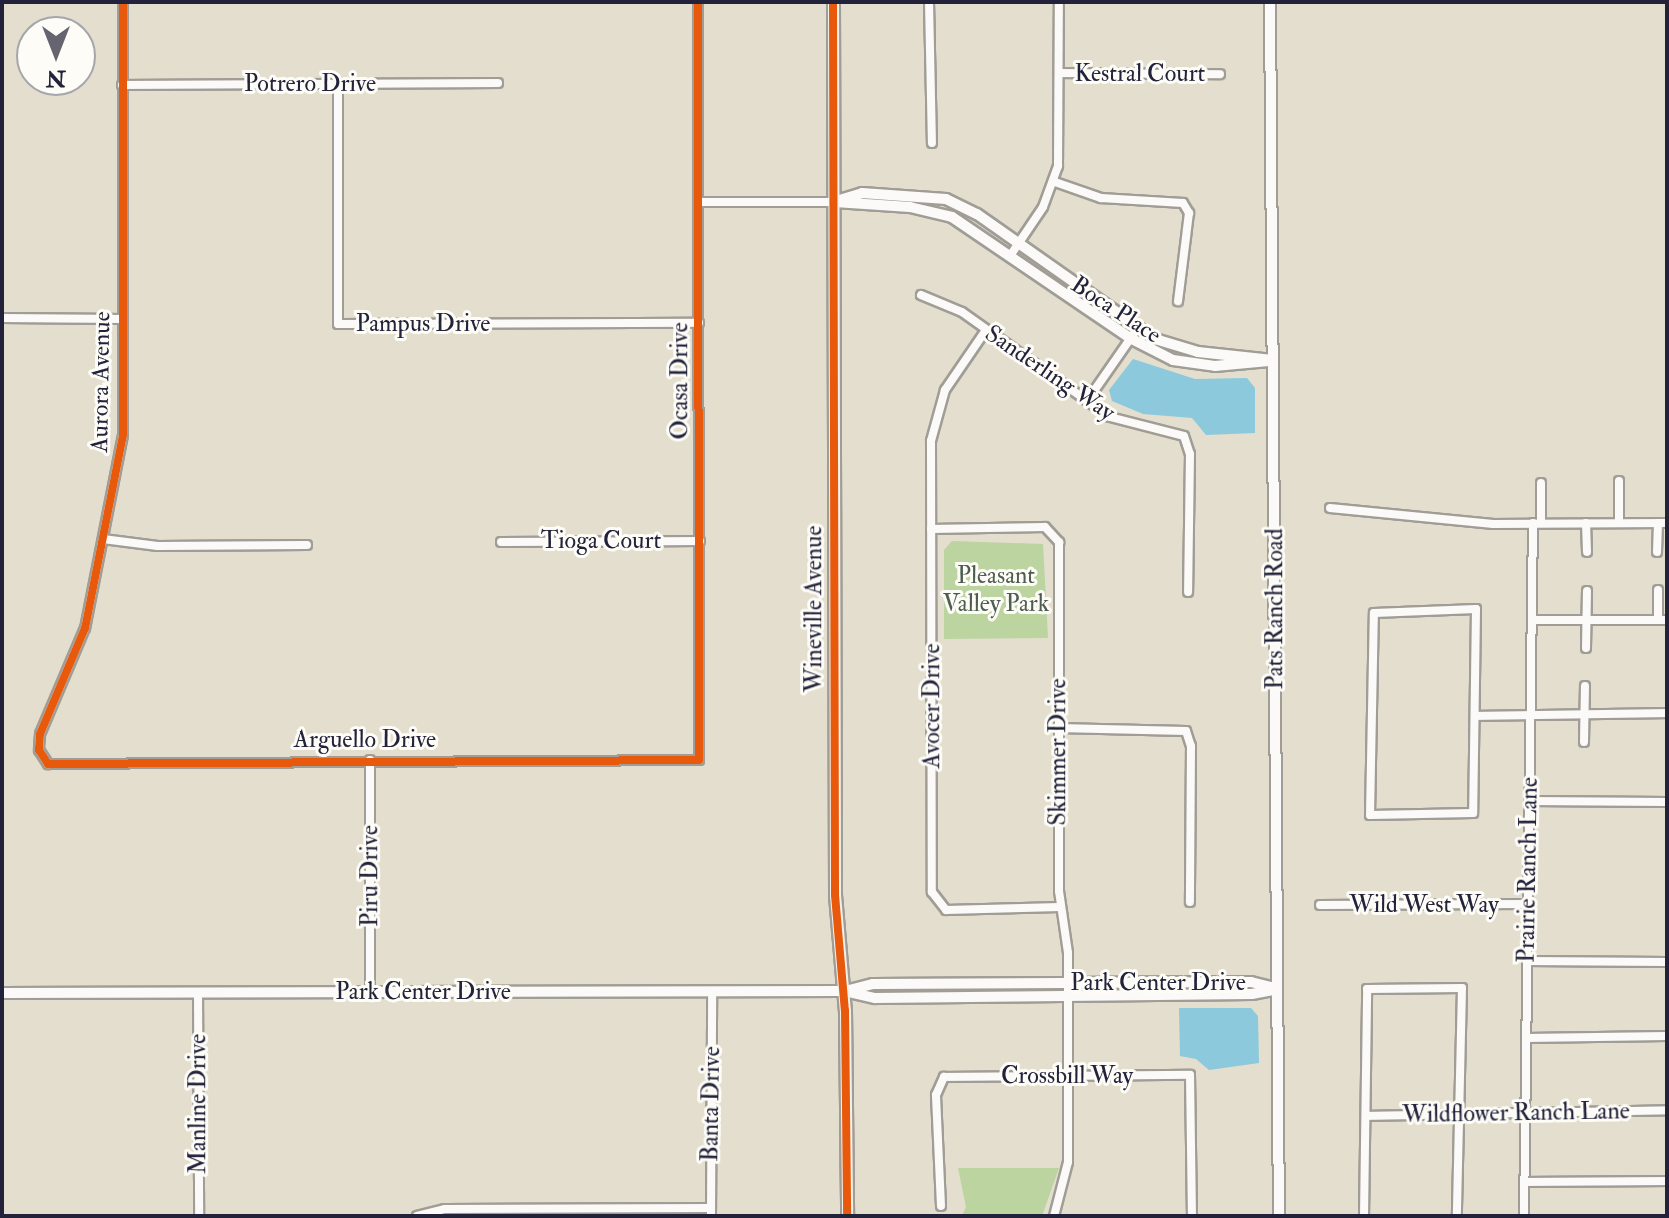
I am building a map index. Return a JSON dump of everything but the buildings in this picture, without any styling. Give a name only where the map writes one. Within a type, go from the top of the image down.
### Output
[{"type":"main road","name":"Wineville Avenue","points":[[833,2],[835,895],[844,991],[847,1216]]},
{"type":"street","name":"Aurora Avenue","points":[[39,750],[55,692],[85,628],[123,435],[123,2]]},
{"type":"street","name":"Ocasa Drive","points":[[698,2],[699,760]]},
{"type":"street","points":[[929,2],[932,143]]},
{"type":"street","points":[[1015,248],[1055,182],[1060,73],[1059,2]]},
{"type":"street","name":"Pats Ranch Road","points":[[1270,2],[1279,1216]]},
{"type":"street","name":"Kestral Court","points":[[1060,73],[1220,74]]},
{"type":"street","name":"Potrero Drive","points":[[122,85],[498,83]]},
{"type":"street","name":"Pampus Drive","points":[[338,85],[338,324],[699,323]]},
{"type":"street","points":[[1055,182],[1101,198],[1183,203],[1189,213],[1178,301]]},
{"type":"street","name":"Boca Place","points":[[699,202],[833,202],[931,210],[1015,248],[1134,333],[1177,348],[1273,360]]},
{"type":"street","name":"Sanderling Way","points":[[921,295],[986,330],[1087,401],[1127,424],[1184,436],[1189,445],[1188,592]]},
{"type":"street","points":[[2,318],[123,319]]},
{"type":"street","name":"Avocer Drive","points":[[986,330],[945,390],[936,415],[931,529],[932,892],[938,903],[957,911],[1060,907]]},
{"type":"street","points":[[1087,401],[1134,333]]},
{"type":"street","points":[[1619,481],[1619,523]]},
{"type":"street","name":"Prairie Ranch Lane","points":[[1524,1216],[1532,620],[1541,483]]},
{"type":"street","points":[[1330,508],[1537,523],[1662,523],[1657,552]]},
{"type":"street","points":[[1586,523],[1587,552]]},
{"type":"street","name":"Skimmer Drive","points":[[931,529],[1045,527],[1059,542],[1060,907],[1069,996],[1068,1162],[1054,1216]]},
{"type":"street","points":[[103,539],[158,546],[307,545]]},
{"type":"street","name":"Tioga Court","points":[[501,542],[700,541]]},
{"type":"street","points":[[1532,620],[1663,620],[1658,590]]},
{"type":"street","points":[[1586,648],[1587,591]]},
{"type":"street","points":[[1476,609],[1475,716],[1473,813],[1370,815],[1374,613],[1476,609]]},
{"type":"street","points":[[1584,742],[1585,686]]},
{"type":"street","points":[[1475,716],[1667,713]]},
{"type":"street","points":[[1058,728],[1180,727],[1191,746],[1190,902]]},
{"type":"street","name":"Arguello Drive","points":[[39,750],[48,764],[699,760]]},
{"type":"street","name":"Piru Drive","points":[[370,760],[370,993]]},
{"type":"street","points":[[1529,801],[1667,802]]},
{"type":"street","name":"Wild West Way","points":[[1320,905],[1528,904]]},
{"type":"street","points":[[1527,961],[1667,962]]},
{"type":"street","name":"Park Center Drive","points":[[2,993],[844,991],[873,984],[1251,982],[1277,989]]},
{"type":"street","points":[[1364,1216],[1367,989],[1462,988],[1457,1216]]},
{"type":"street","name":"Park Center Drive","points":[[844,991],[875,998],[1252,994],[1277,989]]},
{"type":"street","name":"Banta Drive","points":[[710,1212],[712,992]]},
{"type":"street","name":"Manline Drive","points":[[198,993],[199,1216]]},
{"type":"street","points":[[1526,1038],[1667,1036]]},
{"type":"street","name":"Crossbill Way","points":[[941,1206],[936,1095],[944,1077],[1190,1075],[1192,1216]]},
{"type":"street","name":"Wildflower Ranch Lane","points":[[1366,1116],[1667,1110]]},
{"type":"street","points":[[1524,1182],[1667,1181]]},
{"type":"street","points":[[417,1216],[445,1209],[499,1213],[710,1212]]},
{"type":"green space","name":"Pleasant Valley Park","points":[[952,541],[1043,544],[1048,638],[944,639],[944,550]]},
{"type":"green space","points":[[958,1168],[1059,1168],[1042,1216],[962,1216],[966,1207]]},
{"type":"water","points":[[1133,359],[1195,379],[1247,378],[1255,388],[1255,433],[1206,435],[1192,418],[1143,414],[1112,401],[1109,390]]},
{"type":"water","points":[[1179,1008],[1251,1008],[1258,1016],[1259,1063],[1209,1070],[1196,1059],[1180,1056]]},
{"type":"cycle path","points":[[123,2],[123,435],[85,628],[40,734],[39,750],[48,764],[699,760],[698,2]]},
{"type":"cycle path","points":[[833,2],[835,895],[845,1011],[847,1216]]}]
